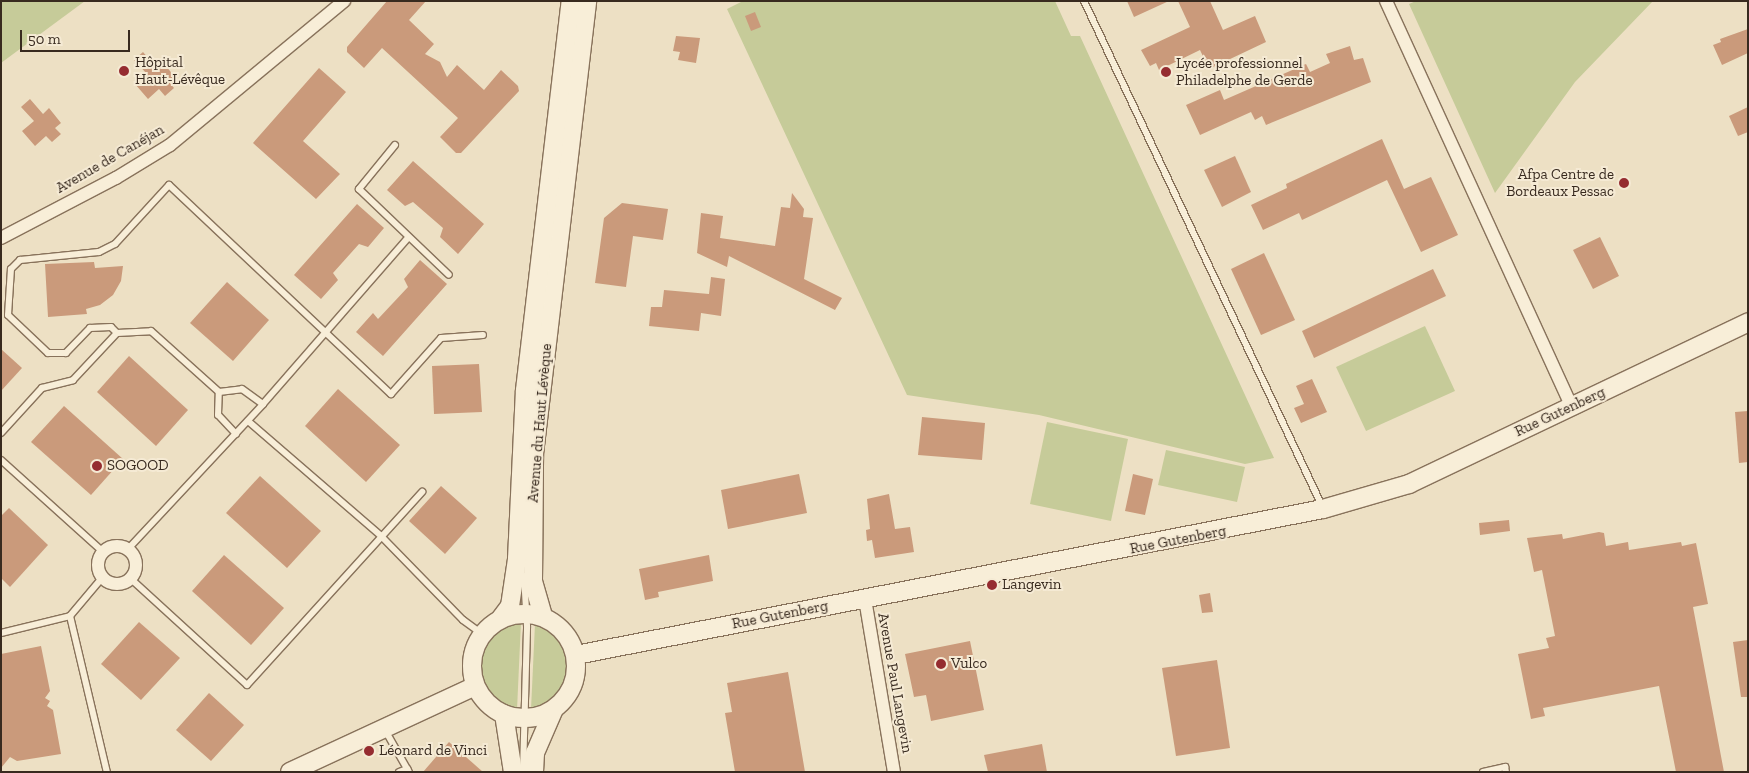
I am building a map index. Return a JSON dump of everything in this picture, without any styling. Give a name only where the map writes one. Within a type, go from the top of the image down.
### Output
[{"type":"main road","name":"Avenue du Haut Lévèque","points":[[501,618],[510,606],[516,559],[520,445],[571,1]]},
{"type":"main road","name":"Avenue du Haut Lévèque","points":[[533,614],[534,454],[588,1]]},
{"type":"main road","name":"Rue Gutenberg","points":[[576,655],[1323,509],[1409,484],[1748,322]]},
{"type":"main road","points":[[534,772],[535,753],[554,709],[573,686],[576,655],[570,638],[558,625],[533,614],[501,618],[482,634],[473,659],[475,686],[487,703],[504,714],[523,719],[554,709]]},
{"type":"main road","points":[[290,772],[475,686]]},
{"type":"main road","points":[[504,714],[513,772]]},
{"type":"street","name":"Avenue de Canéjan","points":[[1,238],[116,178],[170,145],[344,1]]},
{"type":"street","points":[[1386,1],[1572,407]]},
{"type":"street","points":[[116,545],[128,549],[135,557],[136,566],[131,579],[118,584],[102,578],[97,566],[102,552],[116,545]]},
{"type":"street","name":"Avenue Paul Langevin","points":[[865,599],[894,772]]},
{"type":"lane","name":"Avenue du Haut Lévèque","points":[[558,244],[553,220],[579,1]]},
{"type":"lane","points":[[1084,1],[1323,509]]},
{"type":"lane","points":[[395,145],[359,188],[408,238],[449,275]]},
{"type":"lane","points":[[8,315],[11,269],[20,260],[99,252],[115,244],[170,185],[325,334],[391,394],[441,338],[483,335]]},
{"type":"lane","points":[[128,549],[248,421],[408,238]]},
{"type":"lane","name":"Avenue du Haut Lévèque","points":[[524,772],[523,719],[533,614],[527,438],[541,317],[538,281]]},
{"type":"lane","points":[[1,310],[48,352],[66,353],[90,328],[111,327],[118,333]]},
{"type":"lane","points":[[1,433],[42,388],[74,380],[118,333],[151,331],[219,392],[242,390],[263,404]]},
{"type":"lane","points":[[219,392],[218,415],[236,434]]},
{"type":"lane","points":[[248,421],[381,536],[463,620],[482,634]]},
{"type":"lane","points":[[1,460],[102,552]]},
{"type":"lane","points":[[131,579],[247,684],[422,492]]},
{"type":"lane","points":[[1,633],[70,616],[102,578]]},
{"type":"lane","points":[[70,616],[107,772]]},
{"type":"lane","points":[[385,728],[408,770],[399,772]]},
{"type":"lane","points":[[1483,772],[1505,767],[1506,772]]},
{"type":"green space","points":[[1,1],[85,1],[1,63]]},
{"type":"green space","points":[[743,1],[1055,1],[1071,36],[1080,36],[1274,458],[1245,464],[1039,415],[907,395],[727,9]]},
{"type":"green space","points":[[1416,1],[1653,1],[1575,82],[1495,193],[1409,4]]},
{"type":"green space","points":[[1425,326],[1455,391],[1366,431],[1336,367]]},
{"type":"green space","points":[[1047,422],[1128,439],[1111,521],[1030,504]]},
{"type":"green space","points":[[1166,450],[1245,467],[1237,502],[1158,485]]},
{"type":"green space","points":[[521,622],[517,710],[507,707],[490,695],[480,669],[481,655],[491,637],[505,626]]},
{"type":"green space","points":[[535,624],[556,636],[566,654],[567,663],[564,682],[559,693],[544,706],[531,709]]},
{"type":"building","points":[[387,1],[426,1],[409,20],[434,44],[425,54],[440,62],[447,77],[457,65],[484,90],[501,70],[518,86],[519,91],[461,153],[456,153],[440,137],[458,118],[382,48],[364,68],[347,52],[347,47]]},
{"type":"building","points":[[1127,1],[1169,1],[1134,17]]},
{"type":"building","points":[[1178,1],[1210,1],[1223,30],[1255,16],[1266,42],[1209,69],[1200,50],[1159,70],[1156,63],[1150,66],[1141,50],[1190,27]]},
{"type":"building","points":[[755,12],[761,27],[751,31],[745,16]]},
{"type":"building","points":[[1748,29],[1748,53],[1722,65],[1713,45],[1721,42],[1720,39]]},
{"type":"building","points":[[676,36],[700,38],[696,63],[678,60],[680,52],[673,51]]},
{"type":"building","points":[[1350,46],[1354,60],[1363,58],[1371,82],[1266,125],[1262,116],[1255,120],[1251,112],[1200,135],[1186,105],[1220,90],[1224,100],[1306,64],[1310,72],[1330,63],[1326,54]]},
{"type":"building","points":[[143,52],[156,67],[162,61],[174,76],[168,81],[174,88],[165,96],[159,89],[148,99],[135,84],[147,74],[134,60]]},
{"type":"building","points":[[319,68],[346,92],[303,141],[340,174],[316,199],[253,143]]},
{"type":"building","points":[[30,99],[43,114],[49,108],[61,123],[55,128],[61,134],[52,142],[46,136],[35,146],[22,131],[34,121],[21,107]]},
{"type":"building","points":[[1748,107],[1748,132],[1738,136],[1729,116]]},
{"type":"building","points":[[1382,139],[1404,189],[1431,177],[1458,235],[1421,252],[1387,180],[1302,220],[1299,213],[1263,230],[1251,205],[1287,188],[1286,184]]},
{"type":"building","points":[[1235,156],[1251,192],[1222,207],[1204,170]]},
{"type":"building","points":[[413,161],[484,224],[458,254],[440,237],[443,228],[413,202],[405,206],[387,190]]},
{"type":"building","points":[[792,193],[804,209],[803,217],[813,218],[804,279],[842,298],[835,310],[729,256],[727,267],[697,253],[701,213],[723,216],[720,238],[775,246],[781,207],[790,208]]},
{"type":"building","points":[[622,203],[668,209],[663,240],[633,236],[626,287],[595,283],[604,218]]},
{"type":"building","points":[[357,204],[384,228],[368,247],[359,244],[333,273],[338,280],[321,299],[294,275]]},
{"type":"building","points":[[1600,237],[1619,276],[1593,289],[1573,250]]},
{"type":"building","points":[[1264,253],[1295,320],[1261,335],[1231,269]]},
{"type":"building","points":[[420,260],[447,284],[383,356],[356,332],[373,313],[378,319],[408,287],[404,279]]},
{"type":"building","points":[[94,262],[95,268],[123,266],[121,281],[113,295],[100,305],[86,309],[87,314],[48,317],[45,264]]},
{"type":"building","points":[[1433,269],[1446,296],[1314,358],[1302,331]]},
{"type":"building","points":[[711,277],[725,279],[721,316],[701,313],[699,331],[649,326],[651,307],[662,307],[664,290],[709,294]]},
{"type":"building","points":[[227,282],[269,320],[233,361],[190,323]]},
{"type":"building","points":[[1,349],[22,368],[1,391]]},
{"type":"building","points":[[129,356],[188,410],[156,446],[97,392]]},
{"type":"building","points":[[479,364],[482,412],[434,414],[432,366]]},
{"type":"building","points":[[1312,379],[1327,412],[1301,423],[1294,408],[1304,404],[1296,386]]},
{"type":"building","points":[[338,389],[400,445],[366,482],[305,426]]},
{"type":"building","points":[[64,406],[123,459],[91,495],[31,442]]},
{"type":"building","points":[[1748,411],[1748,462],[1739,463],[1735,412]]},
{"type":"building","points":[[922,417],[985,423],[982,460],[918,455]]},
{"type":"building","points":[[799,474],[807,513],[728,529],[721,490]]},
{"type":"building","points":[[1133,474],[1153,479],[1145,515],[1125,511]]},
{"type":"building","points":[[260,476],[321,531],[287,568],[226,513]]},
{"type":"building","points":[[441,486],[477,518],[445,554],[409,521]]},
{"type":"building","points":[[889,494],[895,529],[910,527],[914,552],[875,558],[872,540],[867,541],[866,530],[870,529],[867,499]]},
{"type":"building","points":[[9,508],[48,545],[10,587],[1,578],[1,516]]},
{"type":"building","points":[[1509,520],[1510,531],[1480,535],[1479,523]]},
{"type":"building","points":[[1599,532],[1604,533],[1606,546],[1628,542],[1629,550],[1681,542],[1682,546],[1696,543],[1708,604],[1693,607],[1724,772],[1676,772],[1659,686],[1543,708],[1545,716],[1531,719],[1518,654],[1549,648],[1546,638],[1555,636],[1542,570],[1534,572],[1527,538],[1562,534],[1563,539]]},
{"type":"building","points":[[224,555],[284,608],[251,645],[192,591]]},
{"type":"building","points":[[709,555],[713,581],[658,592],[659,597],[645,600],[639,569]]},
{"type":"building","points":[[1210,593],[1213,612],[1202,613],[1199,595]]},
{"type":"building","points":[[139,622],[180,658],[141,700],[101,664]]},
{"type":"building","points":[[1748,640],[1748,697],[1741,697],[1733,642]]},
{"type":"building","points":[[970,641],[984,710],[931,721],[926,695],[914,697],[905,654]]},
{"type":"building","points":[[41,646],[50,691],[45,698],[50,701],[47,706],[53,710],[61,754],[17,761],[10,757],[1,768],[1,654]]},
{"type":"building","points":[[1217,660],[1230,748],[1176,756],[1162,668]]},
{"type":"building","points":[[788,672],[805,772],[735,772],[725,713],[732,712],[727,683]]},
{"type":"building","points":[[209,693],[244,725],[211,761],[176,730]]},
{"type":"building","points":[[449,742],[483,772],[423,772]]},
{"type":"building","points":[[1042,744],[1047,772],[988,772],[984,755]]},
{"type":"place","name":"Hôpital Haut-Lévêque","points":[[124,71]]},
{"type":"place","name":"Lycée professionnel Philadelphe de Gerde","points":[[1166,72]]},
{"type":"place","name":"Afpa Centre de Bordeaux Pessac","points":[[1624,183]]},
{"type":"place","name":"SOGOOD","points":[[97,466]]},
{"type":"place","name":"Langevin","points":[[992,585]]},
{"type":"place","name":"Vulco","points":[[941,664]]},
{"type":"place","name":"Léonard de Vinci","points":[[369,751]]}]
